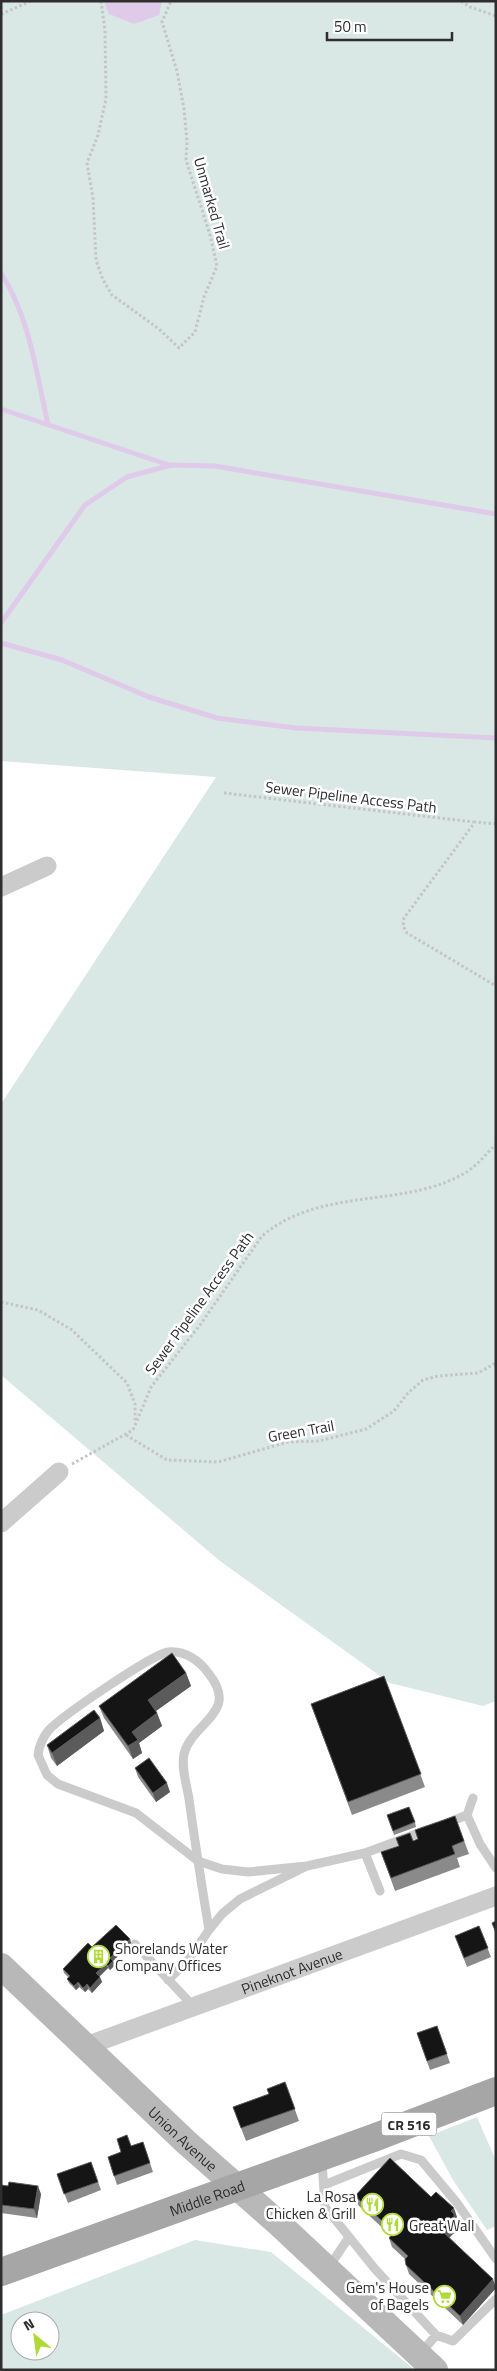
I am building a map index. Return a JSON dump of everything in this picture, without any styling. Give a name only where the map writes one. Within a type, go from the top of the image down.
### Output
[{"type":"main road","name":"Middle Road","points":[[1,2272],[496,2091]]},
{"type":"street","points":[[1,887],[47,866]]},
{"type":"street","points":[[1,1523],[59,1472]]},
{"type":"street","name":"Pineknot Avenue","points":[[86,2046],[496,1896]]},
{"type":"street","name":"Union Avenue","points":[[1,1966],[427,2363]]},
{"type":"lane","points":[[209,1930],[198,1861],[184,1756],[195,1736],[217,1711],[220,1695],[211,1676],[196,1660],[175,1652],[168,1652],[135,1669],[56,1724],[43,1739],[38,1755],[47,1775],[58,1784],[136,1813],[198,1861],[222,1869],[248,1872],[307,1866],[365,1852],[467,1815]]},
{"type":"lane","points":[[473,1798],[467,1815],[480,1844],[496,1868]]},
{"type":"lane","points":[[365,1852],[380,1890]]},
{"type":"lane","points":[[168,1980],[189,1959],[222,1914],[240,1899],[307,1866]]},
{"type":"lane","points":[[135,1944],[194,2007]]},
{"type":"lane","points":[[324,2185],[401,2154],[421,2160],[457,2204],[496,2259]]},
{"type":"lane","points":[[322,2156],[325,2207],[375,2269],[436,2335],[453,2341],[496,2299]]},
{"type":"lane","points":[[327,2269],[349,2237]]},
{"type":"lane","points":[[427,2363],[436,2335]]},
{"type":"path","points":[[1,14],[31,1]]},
{"type":"path","name":"Unmarked Trail","points":[[100,1],[105,30],[106,99],[98,135],[87,164],[93,198],[96,260],[103,280],[112,295],[159,330],[179,348],[195,332],[204,297],[217,266],[210,234],[186,160],[187,141],[184,109],[177,71],[162,22],[171,1]]},
{"type":"path","points":[[461,1],[470,7],[496,16]]},
{"type":"path","name":"Sewer Pipeline Access Path","points":[[224,793],[496,824]]},
{"type":"path","points":[[475,822],[404,918],[402,926],[406,933],[496,986]]},
{"type":"path","name":"Sewer Pipeline Access Path","points":[[59,1472],[88,1453],[126,1435],[136,1425],[151,1388],[200,1325],[262,1236],[273,1226],[287,1218],[339,1202],[429,1188],[454,1178],[477,1164],[496,1144]]},
{"type":"path","points":[[1,1302],[38,1310],[72,1330],[127,1383],[135,1404],[136,1425]]},
{"type":"path","name":"Green Trail","points":[[126,1435],[167,1460],[218,1462],[288,1442],[319,1441],[366,1429],[394,1411],[408,1393],[423,1380],[438,1376],[478,1373],[496,1362]]},
{"type":"shaded area","points":[[1,1],[496,1],[496,1701],[483,1706],[390,1683],[220,1561],[1,1375],[1,1104],[216,777],[1,761]]},
{"type":"shaded area","points":[[104,1],[162,1],[159,15],[134,24],[109,14]]},
{"type":"shaded area","points":[[477,2117],[496,2161],[496,2226],[487,2230],[453,2180],[429,2136]]},
{"type":"shaded area","points":[[195,2240],[271,2252],[415,2370],[1,2370],[1,2315],[10,2312],[10,2361],[60,2361],[60,2311],[11,2311]]},
{"type":"building","points":[[172,1653],[186,1673],[148,1700],[157,1713],[132,1732],[138,1740],[128,1746],[99,1706]]},
{"type":"building","points":[[384,1676],[421,1774],[348,1802],[311,1704]]},
{"type":"building","points":[[94,1710],[100,1718],[52,1753],[47,1745]]},
{"type":"building","points":[[149,1758],[167,1783],[153,1793],[135,1768]]},
{"type":"building","points":[[409,1807],[415,1822],[393,1831],[387,1815]]},
{"type":"building","points":[[455,1816],[464,1841],[452,1846],[455,1854],[391,1878],[381,1852],[399,1846],[396,1838],[410,1833],[413,1841],[418,1839],[415,1830]]},
{"type":"building","points":[[496,1921],[496,1933],[492,1923]]},
{"type":"building","name":"Shorelands Water Company Offices","points":[[116,1925],[130,1939],[110,1958],[113,1961],[108,1966],[106,1964],[96,1973],[100,1977],[90,1988],[87,1984],[83,1988],[78,1982],[74,1986],[67,1979],[70,1976],[63,1969],[88,1943],[92,1947]]},
{"type":"building","points":[[479,1926],[488,1948],[464,1958],[455,1936]]},
{"type":"building","points":[[437,2026],[447,2054],[427,2061],[417,2033]]},
{"type":"building","points":[[285,2082],[295,2109],[241,2128],[233,2107],[269,2094],[267,2089]]},
{"type":"building","points":[[127,2135],[131,2146],[143,2142],[150,2163],[114,2176],[108,2157],[121,2152],[117,2139]]},
{"type":"building","points":[[390,2158],[431,2197],[436,2192],[454,2208],[451,2211],[454,2214],[454,2220],[443,2232],[493,2279],[460,2316],[406,2265],[405,2259],[408,2256],[389,2238],[394,2232],[355,2196]]},
{"type":"building","points":[[91,2162],[98,2182],[64,2194],[57,2174]]},
{"type":"building","points":[[9,2182],[38,2186],[34,2209],[1,2205],[1,2185],[8,2186]]},
{"type":"waterway","points":[[1,273],[19,308],[31,346],[48,424]]},
{"type":"waterway","points":[[1,409],[169,465]]},
{"type":"waterway","points":[[1,623],[85,505],[127,477],[171,465],[215,466],[496,514]]},
{"type":"waterway","points":[[1,643],[62,660],[149,697],[217,718],[296,728],[496,738]]},
{"type":"place","name":"Shorelands Water Company Offices","points":[[99,1957]]},
{"type":"place","name":"La Rosa Chicken & Grill","points":[[372,2205]]},
{"type":"place","name":"Great Wall","points":[[393,2225]]},
{"type":"place","name":"Gem's House of Bagels","points":[[445,2296]]}]
